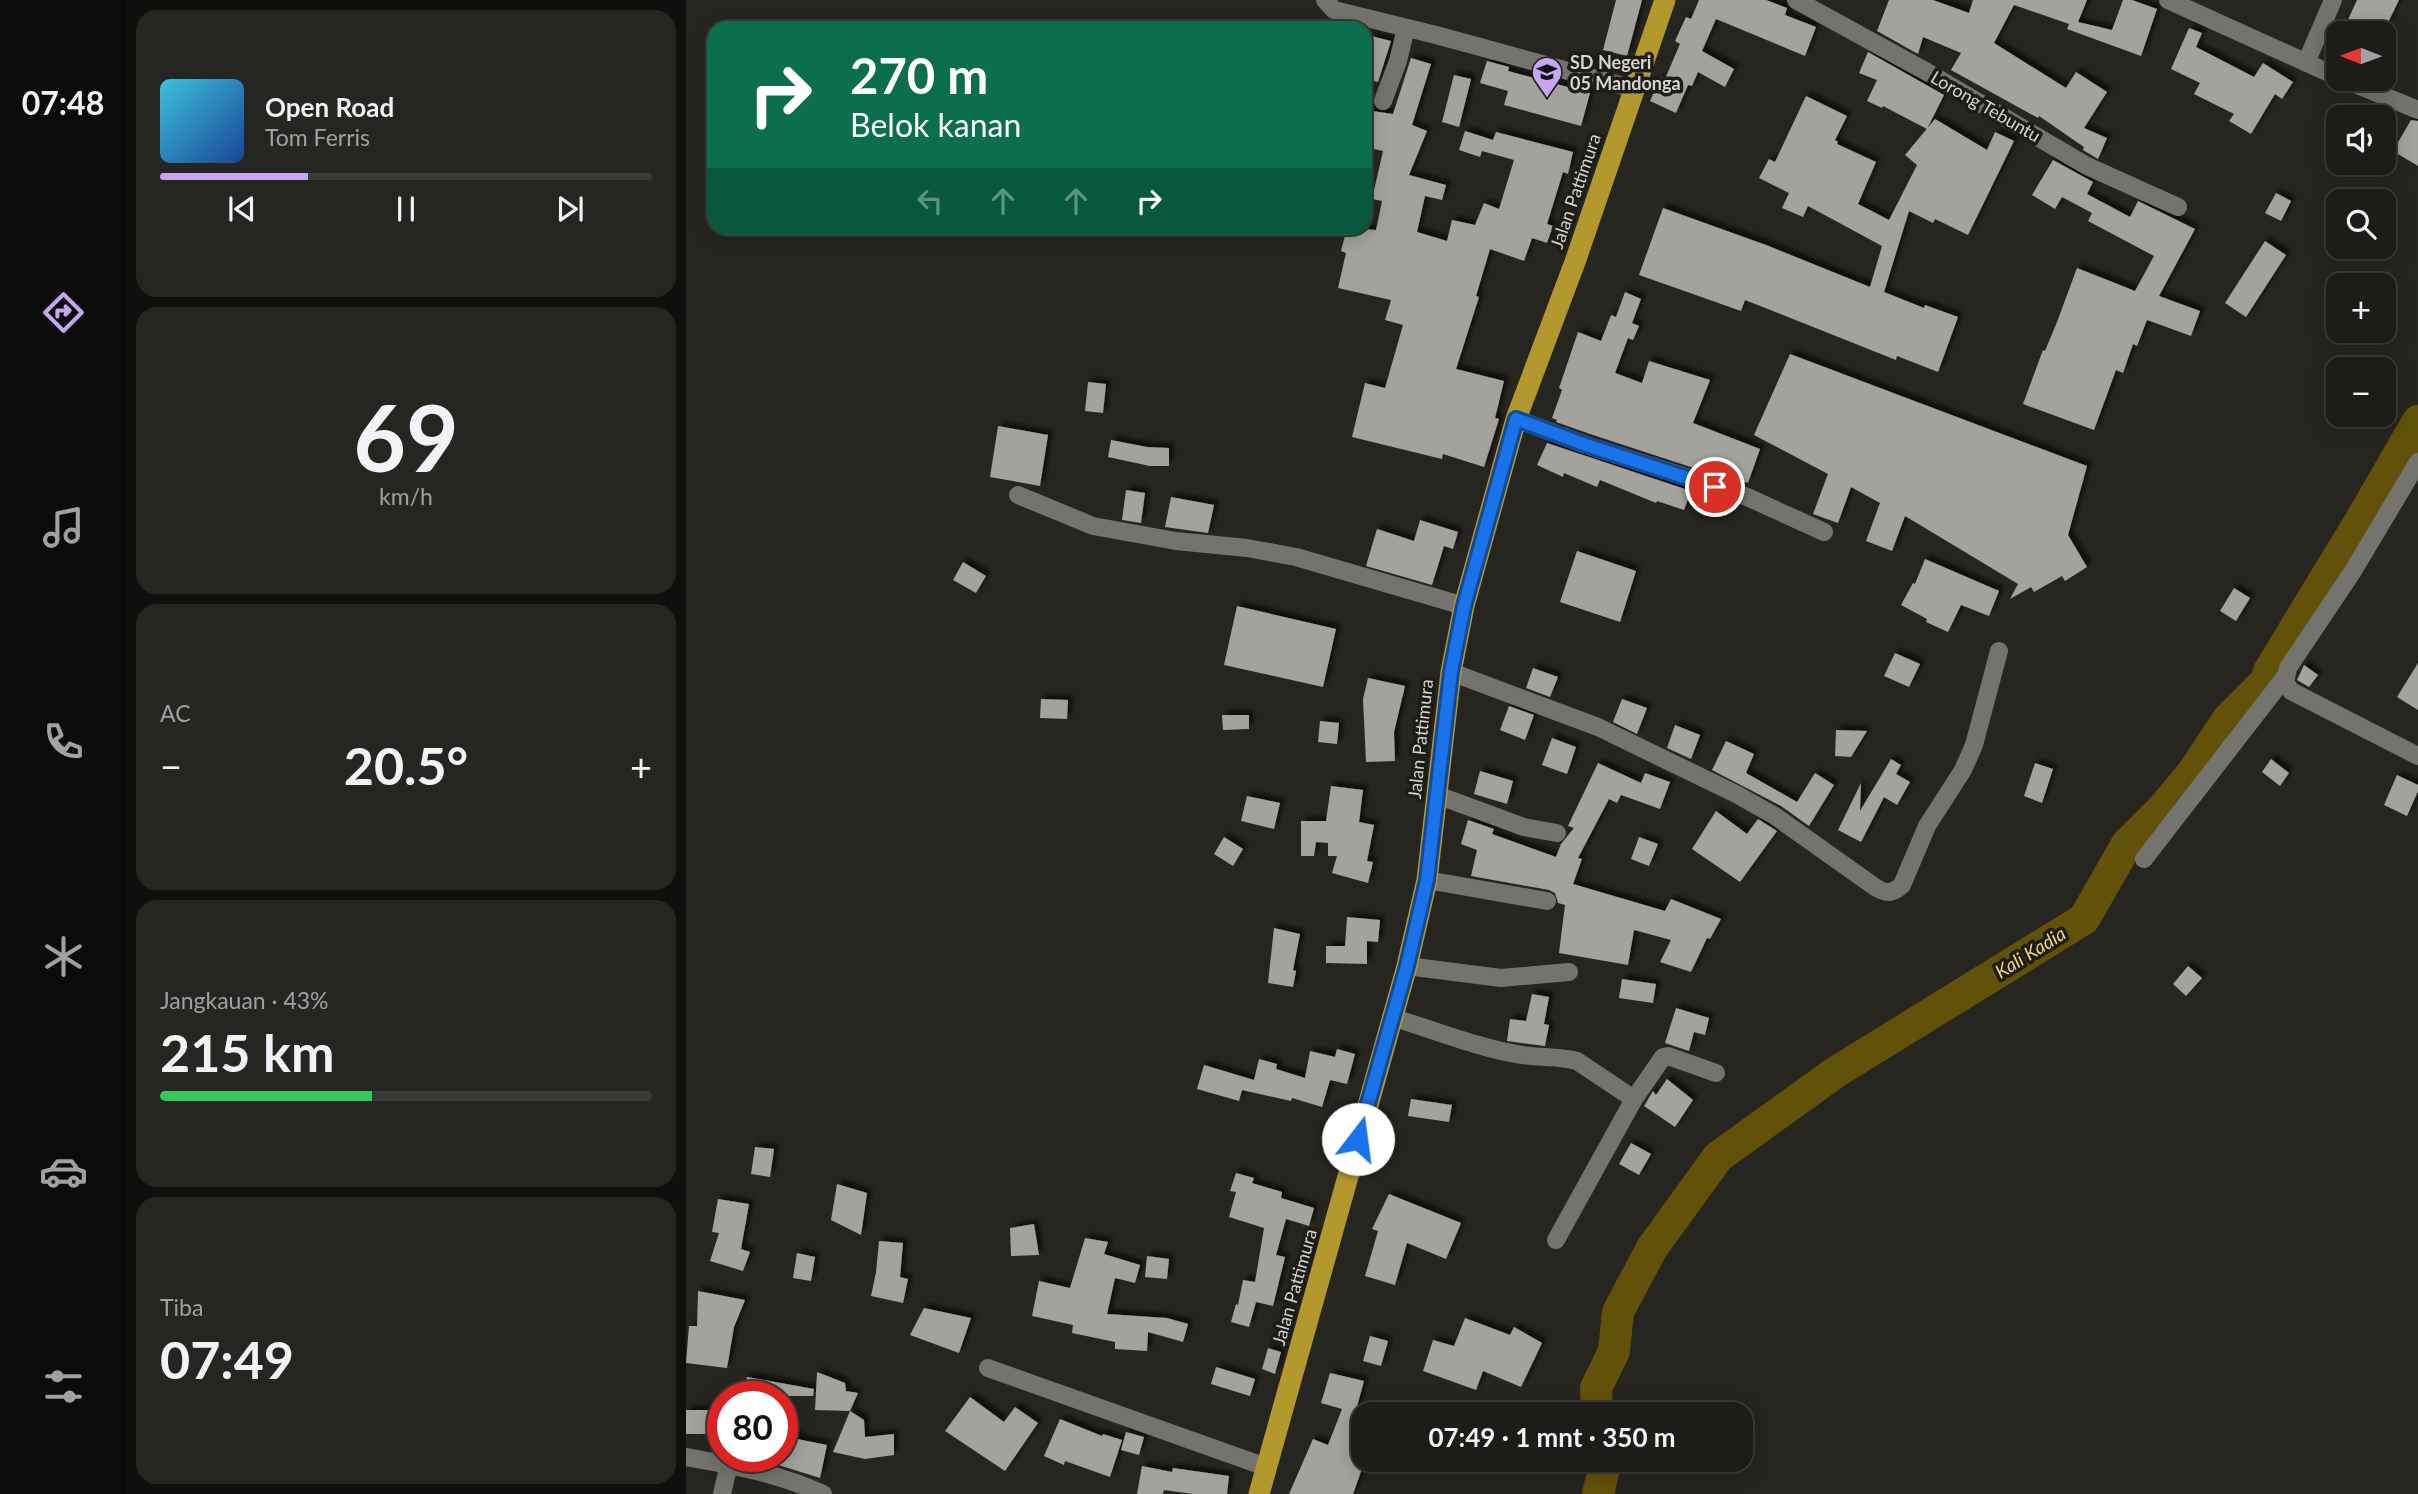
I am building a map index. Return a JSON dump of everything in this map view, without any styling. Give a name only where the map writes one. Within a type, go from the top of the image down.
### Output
[{"type":"highway","name":"Jalan Pattimura","points":[[1259,1494],[1407,966],[1427,880],[1451,672],[1464,606],[1516,419],[1575,262],[1665,0]]},
{"type":"street","points":[[1325,0],[1334,10],[1634,89]]},
{"type":"street","name":"Lorong Tebuntu","points":[[1796,0],[1948,84],[2087,166],[2178,207]]},
{"type":"street","points":[[2168,0],[2326,72]]},
{"type":"street","points":[[2306,63],[2333,0]]},
{"type":"street","points":[[1383,101],[1398,61],[1406,29]]},
{"type":"street","points":[[2372,91],[2418,110]]},
{"type":"street","points":[[1516,419],[1768,505],[1824,532]]},
{"type":"street","points":[[2418,462],[2353,570],[2288,668],[2285,682],[2291,691],[2418,756]]},
{"type":"street","points":[[1018,495],[1093,526],[1176,541],[1247,548],[1296,557],[1464,606]]},
{"type":"street","points":[[1451,672],[1598,727],[1736,794],[1774,816],[1887,893],[1902,885],[1927,826],[1964,770],[1974,745],[1999,651]]},
{"type":"street","points":[[2144,859],[2286,677]]},
{"type":"street","points":[[1437,795],[1524,827],[1557,833]]},
{"type":"street","points":[[1427,880],[1547,901]]},
{"type":"street","points":[[1407,966],[1501,978],[1569,972]]},
{"type":"street","points":[[1391,1017],[1524,1056],[1577,1061],[1634,1099]]},
{"type":"street","points":[[1556,1240],[1634,1099],[1663,1057],[1668,1056],[1716,1073]]},
{"type":"street","points":[[989,1368],[1266,1466]]},
{"type":"street","points":[[686,1457],[707,1460]]},
{"type":"street","points":[[722,1494],[727,1472]]},
{"type":"street","points":[[759,1472],[797,1482],[823,1494]]},
{"type":"building","points":[[1616,0],[1642,0],[1627,56],[1603,50]]},
{"type":"building","points":[[1699,0],[1766,0],[1787,8],[1785,15],[1816,27],[1805,56],[1716,19],[1702,51],[1734,69],[1725,87],[1698,72],[1692,86],[1688,85],[1676,113],[1650,101],[1661,77],[1665,79],[1680,44],[1675,41],[1686,17],[1691,19]]},
{"type":"building","points":[[1889,0],[1933,0],[1969,13],[1973,0],[2087,0],[2078,22],[2112,30],[2123,0],[2132,0],[2157,9],[2141,56],[2067,29],[2069,24],[2014,5],[1994,43],[2066,88],[2076,72],[2107,92],[2084,128],[2107,138],[2098,159],[2039,116],[2038,118],[1951,70],[1961,53],[1923,37],[1918,54],[1877,31]]},
{"type":"building","points":[[2357,0],[2399,0],[2389,21],[2347,21]]},
{"type":"building","points":[[2189,28],[2202,33],[2196,47],[2254,77],[2263,63],[2293,82],[2282,99],[2275,94],[2251,134],[2229,121],[2234,114],[2194,94],[2200,83],[2171,69]]},
{"type":"building","points":[[1372,36],[1391,41],[1378,82],[1372,81]]},
{"type":"building","points":[[1868,52],[1944,95],[1927,129],[1883,106],[1882,108],[1867,101],[1877,80],[1859,73]]},
{"type":"building","points":[[1411,58],[1431,64],[1412,125],[1427,131],[1409,175],[1446,185],[1442,200],[1425,196],[1417,232],[1447,241],[1452,220],[1475,225],[1484,203],[1499,209],[1514,160],[1482,151],[1480,157],[1459,150],[1465,131],[1493,140],[1496,132],[1573,152],[1568,174],[1563,172],[1547,224],[1553,226],[1547,243],[1532,238],[1524,261],[1490,249],[1476,296],[1479,297],[1456,369],[1504,381],[1495,418],[1499,419],[1484,467],[1443,454],[1442,459],[1352,437],[1365,383],[1385,388],[1403,325],[1385,320],[1391,300],[1338,288],[1346,253],[1341,251],[1345,235],[1372,235],[1372,230],[1376,230],[1382,201],[1372,199],[1383,151],[1372,149],[1372,111],[1393,114]]},
{"type":"building","name":"SD Negeri 05 Mandonga","points":[[1487,61],[1509,67],[1508,71],[1590,93],[1581,126],[1504,105],[1508,91],[1480,83]]},
{"type":"building","points":[[1454,75],[1471,79],[1459,127],[1442,122]]},
{"type":"building","points":[[1806,96],[1847,116],[1835,140],[1837,144],[1876,162],[1858,204],[1889,220],[1917,165],[1905,155],[1935,119],[1987,150],[1995,132],[2014,141],[1968,235],[1935,219],[1933,223],[1909,211],[1884,292],[1924,308],[1925,305],[1958,317],[1938,372],[1897,356],[1896,360],[1745,300],[1741,311],[1639,275],[1663,208],[1766,245],[1870,287],[1882,246],[1808,206],[1803,217],[1782,208],[1789,193],[1759,178],[1769,159],[1775,162]]},
{"type":"building","points":[[2411,120],[2418,121],[2418,166],[2396,153],[2396,146]]},
{"type":"building","points":[[2053,160],[2093,182],[2087,194],[2130,217],[2138,201],[2195,229],[2159,296],[2200,311],[2191,336],[2147,320],[2137,346],[2133,344],[2123,373],[2116,370],[2094,430],[2023,404],[2077,268],[2135,291],[2154,256],[2088,221],[2092,213],[2062,197],[2055,209],[2032,195]]},
{"type":"building","points":[[2276,193],[2291,201],[2281,221],[2265,213]]},
{"type":"building","points":[[2265,241],[2286,255],[2246,317],[2225,303]]},
{"type":"building","points":[[1625,292],[1641,299],[1632,323],[1639,326],[1633,340],[1628,338],[1615,373],[1642,383],[1649,361],[1710,380],[1693,423],[1760,449],[1748,483],[1714,470],[1712,474],[1590,434],[1556,422],[1557,420],[1552,418],[1578,332],[1601,341],[1611,315],[1616,317]]},
{"type":"building","points":[[1790,354],[2087,466],[2068,535],[2087,567],[2065,581],[2062,576],[2034,592],[2031,587],[2010,599],[2018,584],[1905,516],[1892,551],[1866,541],[1880,503],[1851,487],[1838,523],[1813,514],[1828,474],[1754,435]]},
{"type":"building","points":[[1088,382],[1106,384],[1103,413],[1085,411]]},
{"type":"building","points":[[998,426],[1048,435],[1040,486],[990,477]]},
{"type":"building","points":[[1111,440],[1169,448],[1169,466],[1150,466],[1108,457]]},
{"type":"building","points":[[1547,443],[1691,491],[1684,510],[1657,501],[1656,503],[1600,480],[1597,487],[1564,473],[1563,477],[1537,465]]},
{"type":"building","points":[[1126,490],[1145,493],[1141,523],[1122,520]]},
{"type":"building","points":[[1171,497],[1214,505],[1208,533],[1165,527]]},
{"type":"building","points":[[1420,520],[1458,532],[1453,549],[1444,546],[1432,585],[1366,566],[1377,529],[1414,541]]},
{"type":"building","points":[[1577,551],[1636,571],[1620,622],[1560,602]]},
{"type":"building","points":[[1925,559],[1999,591],[1989,616],[1961,605],[1948,632],[1926,622],[1927,619],[1901,605],[1913,583],[1915,584]]},
{"type":"building","points":[[963,562],[986,576],[976,593],[953,580]]},
{"type":"building","points":[[2234,588],[2250,598],[2236,621],[2220,611]]},
{"type":"building","points":[[1237,606],[1336,629],[1323,687],[1224,665]]},
{"type":"building","points":[[1895,653],[1920,664],[1909,687],[1884,676]]},
{"type":"building","points":[[2418,663],[2418,710],[2397,697]]},
{"type":"building","points":[[2304,665],[2318,675],[2309,687],[2297,680]]},
{"type":"building","points":[[1533,668],[1558,677],[1550,697],[1526,688]]},
{"type":"building","points":[[1368,678],[1405,686],[1394,732],[1395,761],[1366,762],[1363,699]]},
{"type":"building","points":[[1041,699],[1068,700],[1067,719],[1040,718]]},
{"type":"building","points":[[1622,699],[1647,708],[1637,734],[1613,722]]},
{"type":"building","points":[[1509,706],[1534,715],[1525,740],[1500,730]]},
{"type":"building","points":[[1222,715],[1249,715],[1249,729],[1223,730]]},
{"type":"building","points":[[1320,721],[1339,723],[1337,744],[1318,742]]},
{"type":"building","points":[[1675,725],[1700,735],[1691,759],[1667,748]]},
{"type":"building","points":[[1836,730],[1867,731],[1851,757],[1835,756]]},
{"type":"building","points":[[1552,738],[1576,747],[1567,774],[1542,765]]},
{"type":"building","points":[[1726,741],[1754,754],[1746,773],[1797,802],[1815,773],[1834,785],[1809,826],[1781,806],[1712,770]]},
{"type":"building","points":[[1891,759],[1901,765],[1896,774],[1910,782],[1897,805],[1884,797],[1861,842],[1838,830],[1861,783],[1860,811]]},
{"type":"building","points":[[2271,759],[2289,773],[2280,786],[2262,772]]},
{"type":"building","points":[[1598,763],[1641,783],[1645,773],[1670,782],[1660,809],[1621,795],[1617,803],[1609,799],[1578,858],[1582,859],[1573,884],[1665,911],[1671,899],[1721,919],[1710,939],[1707,938],[1691,972],[1660,962],[1671,940],[1634,930],[1628,965],[1559,953],[1565,905],[1558,903],[1555,893],[1471,876],[1477,850],[1461,844],[1468,820],[1494,829],[1492,834],[1556,857],[1561,844],[1574,828],[1568,826]]},
{"type":"building","points":[[2035,763],[2053,769],[2042,803],[2024,796]]},
{"type":"building","points":[[1480,771],[1513,781],[1507,804],[1474,794]]},
{"type":"building","points":[[2397,775],[2418,785],[2407,816],[2384,805]]},
{"type":"building","points":[[1331,786],[1363,790],[1359,822],[1374,825],[1367,861],[1373,862],[1368,883],[1332,873],[1337,856],[1328,856],[1328,843],[1316,842],[1314,856],[1301,856],[1301,821],[1326,821]]},
{"type":"building","points":[[1247,796],[1280,803],[1274,829],[1241,821]]},
{"type":"building","points":[[1716,811],[1747,834],[1758,819],[1777,831],[1740,882],[1692,849]]},
{"type":"building","points":[[1224,837],[1243,849],[1233,866],[1214,854]]},
{"type":"building","points":[[1639,837],[1658,844],[1649,866],[1631,859]]},
{"type":"building","points":[[1347,917],[1380,920],[1378,942],[1367,941],[1367,964],[1326,963],[1326,946],[1345,946]]},
{"type":"building","points":[[1274,928],[1300,934],[1293,970],[1296,971],[1293,987],[1268,983]]},
{"type":"building","points":[[2188,966],[2202,978],[2186,996],[2173,984]]},
{"type":"building","points":[[1622,979],[1656,984],[1653,1003],[1619,998]]},
{"type":"building","points":[[1532,994],[1549,997],[1544,1024],[1549,1025],[1545,1046],[1507,1041],[1510,1019],[1526,1021]]},
{"type":"building","points":[[1676,1008],[1709,1018],[1705,1035],[1694,1032],[1689,1051],[1665,1043]]},
{"type":"building","points":[[1337,1049],[1355,1054],[1347,1084],[1330,1080],[1322,1107],[1292,1098],[1291,1101],[1242,1090],[1239,1101],[1197,1089],[1204,1065],[1254,1080],[1259,1059],[1277,1064],[1276,1069],[1305,1078],[1310,1051],[1335,1057]]},
{"type":"building","points":[[1667,1079],[1693,1100],[1675,1127],[1644,1106],[1653,1091],[1656,1095]]},
{"type":"building","points":[[1411,1099],[1452,1105],[1449,1122],[1408,1116]]},
{"type":"building","points":[[1631,1143],[1651,1154],[1639,1175],[1619,1164]]},
{"type":"building","points":[[755,1147],[774,1149],[770,1177],[751,1174]]},
{"type":"building","points":[[1236,1173],[1254,1178],[1252,1183],[1282,1192],[1281,1198],[1314,1208],[1309,1226],[1286,1219],[1276,1255],[1285,1257],[1273,1306],[1256,1302],[1249,1327],[1231,1322],[1243,1280],[1255,1282],[1264,1228],[1229,1217],[1236,1192],[1230,1191]]},
{"type":"building","points":[[837,1184],[867,1193],[861,1235],[831,1220]]},
{"type":"building","points":[[1389,1194],[1461,1223],[1446,1259],[1407,1243],[1395,1285],[1365,1276],[1378,1231],[1372,1229]]},
{"type":"building","points":[[718,1199],[749,1204],[741,1249],[750,1252],[743,1271],[710,1261],[719,1233],[712,1232]]},
{"type":"building","points":[[1034,1224],[1039,1255],[1011,1256],[1010,1228]]},
{"type":"building","points":[[1085,1238],[1108,1242],[1104,1254],[1140,1265],[1135,1283],[1115,1278],[1107,1314],[1167,1318],[1188,1324],[1183,1342],[1148,1332],[1147,1351],[1115,1349],[1115,1342],[1072,1333],[1073,1325],[1032,1316],[1039,1281],[1070,1288]]},
{"type":"building","points":[[879,1241],[903,1243],[900,1277],[908,1279],[903,1303],[871,1296]]},
{"type":"building","points":[[797,1253],[815,1257],[811,1281],[793,1278]]},
{"type":"building","points":[[1147,1256],[1169,1259],[1167,1279],[1145,1277]]},
{"type":"building","points":[[698,1291],[745,1300],[734,1327],[727,1368],[686,1363],[689,1326],[697,1326]]},
{"type":"building","points":[[924,1308],[971,1318],[959,1353],[910,1335]]},
{"type":"building","points":[[1465,1318],[1510,1335],[1514,1327],[1542,1343],[1521,1387],[1483,1371],[1476,1390],[1423,1371],[1433,1340],[1454,1346]]},
{"type":"building","points":[[1370,1336],[1388,1341],[1381,1366],[1363,1361]]},
{"type":"building","points":[[1268,1348],[1281,1352],[1275,1374],[1262,1369]]},
{"type":"building","points":[[1216,1367],[1255,1379],[1250,1396],[1211,1384]]},
{"type":"building","points":[[817,1372],[845,1383],[846,1391],[858,1393],[850,1411],[815,1410]]},
{"type":"building","points":[[1330,1373],[1364,1381],[1358,1402],[1351,1402],[1351,1472],[1361,1472],[1353,1494],[1289,1494],[1313,1439],[1328,1445],[1342,1409],[1321,1403]]},
{"type":"building","points":[[747,1377],[769,1381],[746,1381]]},
{"type":"building","points":[[798,1386],[814,1389],[813,1396],[798,1396]]},
{"type":"building","points":[[970,1397],[1004,1422],[1015,1407],[1038,1423],[1005,1471],[945,1431]]},
{"type":"building","points":[[686,1410],[707,1410],[707,1434],[686,1434]]},
{"type":"building","points":[[850,1411],[864,1420],[865,1437],[894,1434],[894,1455],[865,1459],[833,1452]]},
{"type":"building","points":[[1060,1419],[1102,1436],[1103,1434],[1122,1440],[1110,1477],[1065,1461],[1064,1465],[1044,1456]]},
{"type":"building","points":[[1126,1432],[1144,1437],[1139,1455],[1121,1450]]},
{"type":"building","points":[[798,1439],[827,1445],[820,1478],[798,1471]]},
{"type":"building","points":[[1142,1466],[1172,1472],[1173,1468],[1229,1476],[1227,1494],[1193,1494],[1164,1490],[1163,1494],[1137,1494]]},
{"type":"waterway","name":"Kali Kadia","points":[[1597,1402],[1596,1388],[1614,1351],[1618,1312],[1652,1248],[1718,1157],[1836,1072],[2084,919],[2127,844],[2163,808],[2193,772],[2228,719],[2266,681],[2269,671],[2418,421]]},
{"type":"waterway","name":"Kali Kadia","points":[[1598,1494],[1603,1472]]},
{"type":"place","name":"SD Negeri 05 Mandonga","points":[[1547,99]]},
{"type":"route","points":[[1358,1139],[1407,966],[1427,880],[1451,672],[1464,606],[1516,419],[1715,487]]}]
